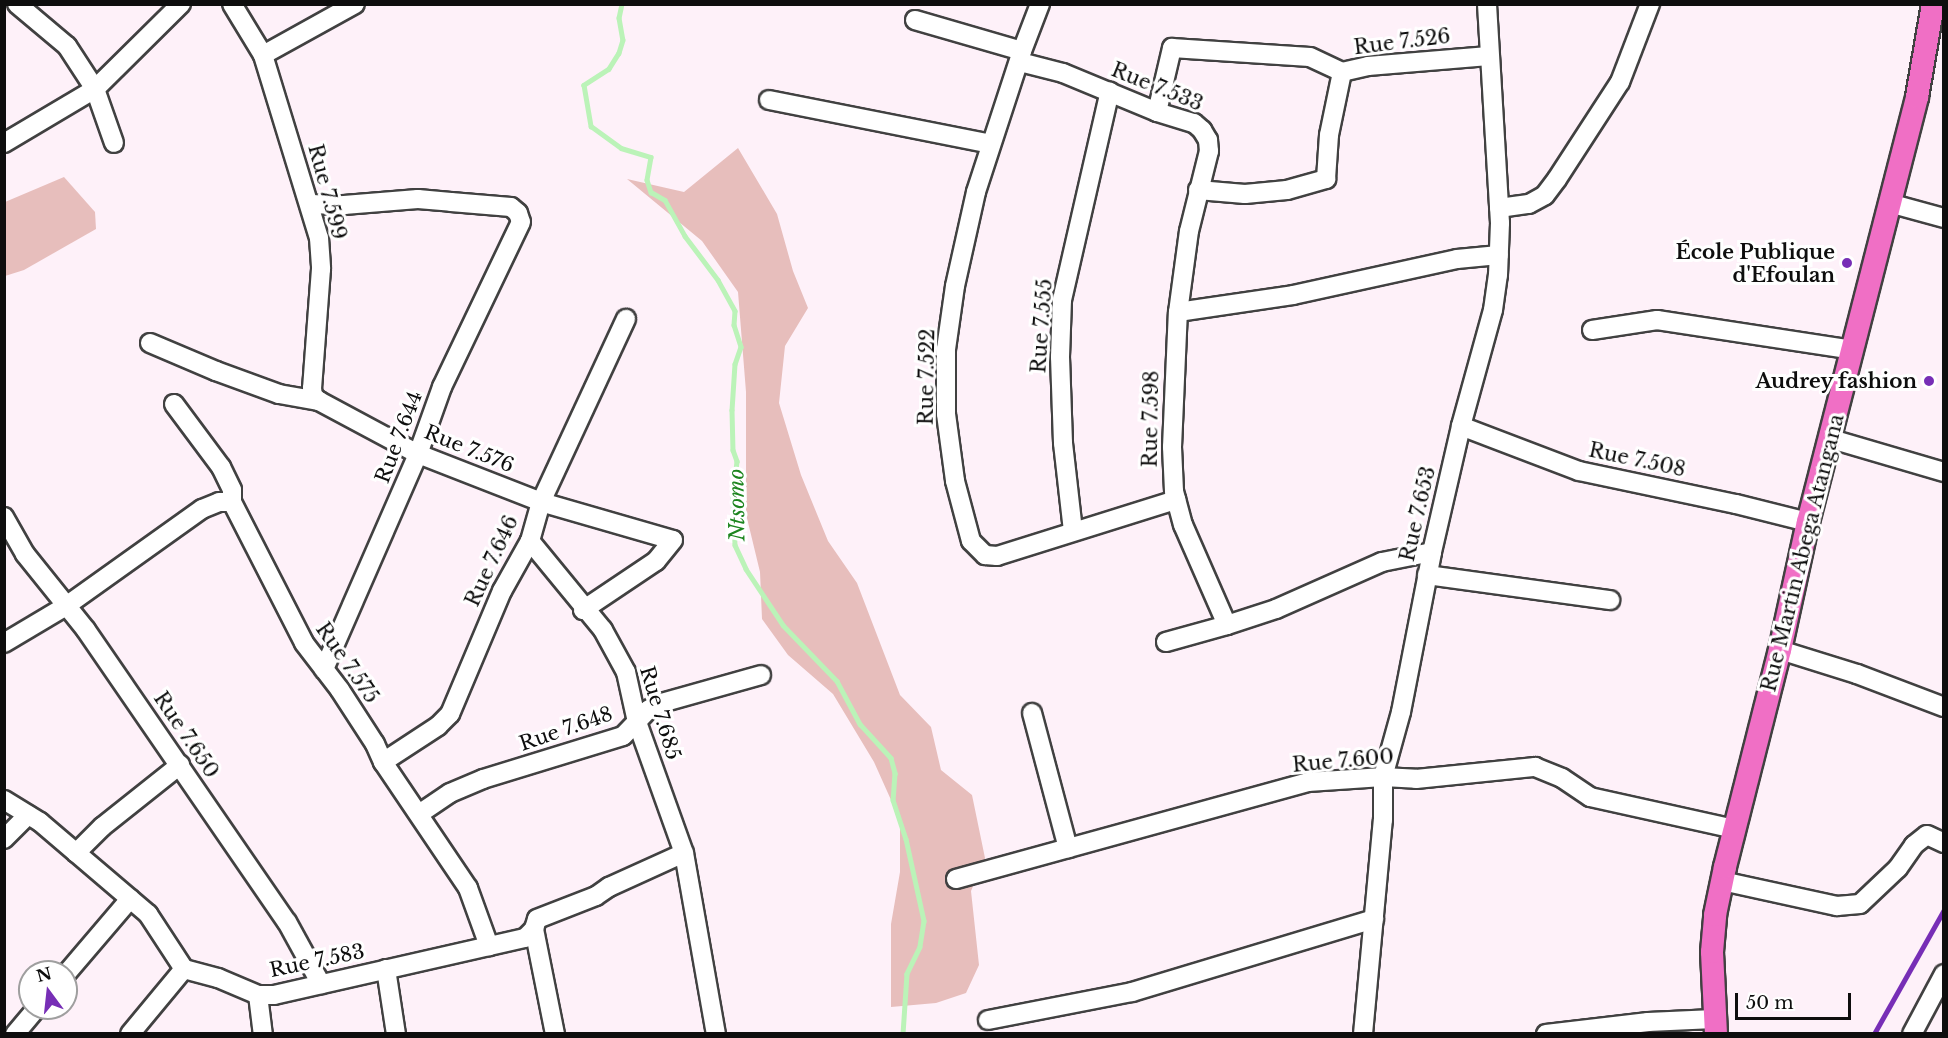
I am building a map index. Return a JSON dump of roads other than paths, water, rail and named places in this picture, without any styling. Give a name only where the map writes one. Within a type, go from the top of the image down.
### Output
[{"type":"main road","name":"Rue Martin Abega Atangana","points":[[1715,1026],[1712,952],[1722,881],[1780,650],[1808,522],[1917,97],[1933,4]]},
{"type":"street","points":[[17,4],[67,46],[95,89],[114,143]]},
{"type":"street","points":[[4,143],[95,89],[182,4]]},
{"type":"street","name":"Rue 7.599","points":[[232,4],[263,55],[319,238],[321,269],[312,388],[313,396],[319,401]]},
{"type":"street","points":[[263,55],[355,4]]},
{"type":"street","name":"Rue 7.522","points":[[1040,4],[992,144],[963,240],[946,349],[946,414],[955,481],[971,541],[985,555],[997,556],[1176,500]]},
{"type":"street","name":"Rue 7.653","points":[[1363,1034],[1383,820],[1383,777],[1401,712],[1427,575],[1461,426],[1493,310],[1499,255],[1487,4]]},
{"type":"street","points":[[1498,208],[1529,204],[1545,195],[1557,179],[1620,82],[1650,4]]},
{"type":"street","name":"Rue 7.533","points":[[915,20],[1021,56],[1157,112],[1194,123],[1208,140],[1209,151],[1189,231],[1178,312]]},
{"type":"street","points":[[1157,112],[1172,48],[1310,57],[1342,72]]},
{"type":"street","name":"Rue 7.526","points":[[1198,190],[1245,194],[1287,190],[1326,179],[1329,135],[1342,72],[1368,66],[1489,56]]},
{"type":"street","name":"Rue 7.555","points":[[1073,531],[1063,443],[1060,357],[1062,300],[1110,91]]},
{"type":"street","points":[[769,100],[992,144]]},
{"type":"street","name":"Rue 7.644","points":[[309,204],[344,205],[418,199],[511,207],[518,213],[521,222],[442,387],[418,454],[324,669]]},
{"type":"street","points":[[1889,203],[1944,218]]},
{"type":"street","points":[[1178,312],[1293,295],[1457,259],[1499,255]]},
{"type":"street","name":"Rue 7.598","points":[[1178,312],[1172,447],[1172,474],[1176,500],[1184,525],[1227,625]]},
{"type":"street","name":"Rue 7.646","points":[[383,762],[438,726],[450,714],[502,591],[530,541],[541,502],[626,320]]},
{"type":"street","points":[[1592,330],[1657,320],[1699,324],[1853,350]]},
{"type":"street","name":"Rue 7.576","points":[[150,343],[279,394],[319,401],[418,454],[541,502],[673,540],[656,561],[584,610]]},
{"type":"street","name":"Rue 7.575","points":[[174,404],[221,467],[232,490],[232,502],[304,644],[324,669],[375,744],[383,762],[468,888],[489,946]]},
{"type":"street","name":"Rue 7.508","points":[[1461,426],[1579,471],[1736,504],[1808,522]]},
{"type":"street","points":[[1831,439],[1944,472]]},
{"type":"street","points":[[4,643],[66,606],[202,509],[219,502],[232,502]]},
{"type":"street","name":"Rue 7.650","points":[[4,517],[25,554],[66,606],[180,765],[287,922],[321,984]]},
{"type":"street","name":"Rue 7.685","points":[[530,541],[584,610],[603,630],[626,672],[637,722],[684,853],[716,1034]]},
{"type":"street","points":[[1166,642],[1276,609],[1382,562],[1432,552]]},
{"type":"street","points":[[1427,575],[1610,600]]},
{"type":"street","points":[[1780,650],[1857,674],[1944,707]]},
{"type":"street","name":"Rue 7.648","points":[[419,814],[450,793],[466,786],[623,736],[657,704],[761,675]]},
{"type":"street","points":[[1032,713],[1068,848]]},
{"type":"street","points":[[76,853],[102,827],[180,765]]},
{"type":"street","name":"Rue 7.600","points":[[956,879],[1308,782],[1383,777],[1416,779],[1535,767],[1562,778],[1590,797],[1734,830]]},
{"type":"street","points":[[4,800],[28,815],[76,853],[147,914],[184,969],[130,1034]]},
{"type":"street","points":[[4,839],[28,815]]},
{"type":"street","points":[[1722,881],[1837,906],[1860,904],[1898,868],[1914,845],[1927,835],[1944,843]]},
{"type":"street","name":"Rue 7.583","points":[[184,969],[218,978],[258,995],[274,995],[525,938],[534,929],[537,920],[596,896],[609,887],[684,853]]},
{"type":"street","points":[[78,960],[130,899]]},
{"type":"street","points":[[988,1020],[1132,992],[1374,919]]},
{"type":"street","points":[[534,929],[555,1034]]},
{"type":"street","points":[[386,969],[396,1034]]},
{"type":"street","points":[[1912,1034],[1944,974]]},
{"type":"street","points":[[258,995],[263,1034]]},
{"type":"street","points":[[15,1034],[27,1020]]},
{"type":"street","points":[[1546,1034],[1648,1022],[1715,1026]]},
{"type":"waterway","name":"Ntsomo","points":[[622,4],[619,18],[623,40],[619,53],[609,69],[584,85],[591,126],[621,148],[651,157],[647,180],[651,192],[665,200],[685,236],[718,280],[735,311],[734,325],[741,347],[735,364],[732,410],[733,450],[737,461],[733,500],[735,545],[746,569],[783,625],[837,681],[860,724],[891,758],[895,773],[893,800],[906,839],[924,921],[920,947],[907,974],[903,1034]]},
{"type":"railway","points":[[1874,1034],[1944,910]]},
{"type":"place","name":"École Publique d'Efoulan","points":[[1847,263]]},
{"type":"place","name":"Audrey fashion","points":[[1929,381]]}]
